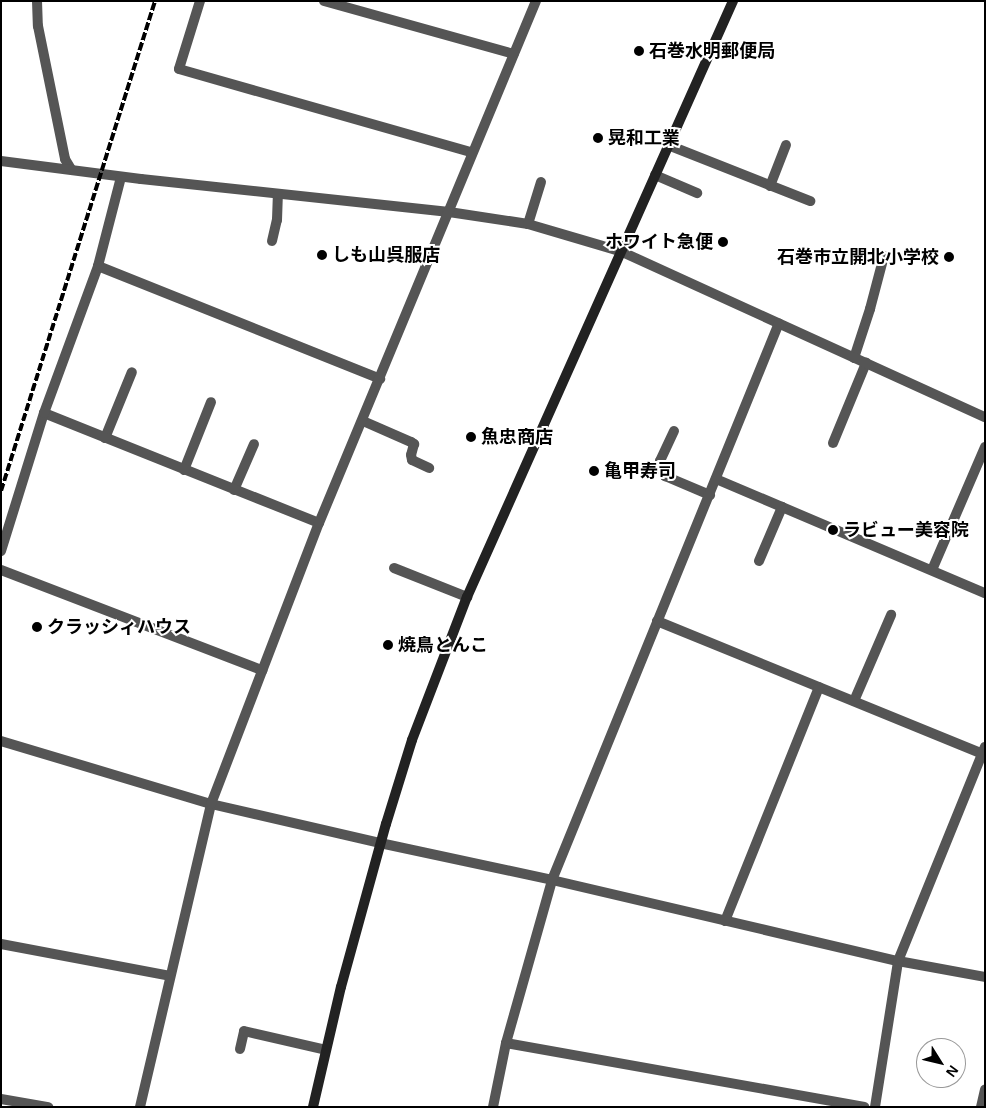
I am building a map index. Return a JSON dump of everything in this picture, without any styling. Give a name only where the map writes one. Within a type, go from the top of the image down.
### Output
[{"type":"street","points":[[37,1],[38,26],[65,158],[71,169]]},
{"type":"street","points":[[200,1],[179,70],[471,152]]},
{"type":"street","points":[[324,1],[514,54]]},
{"type":"street","points":[[140,1107],[211,804],[319,523],[449,212],[471,152],[536,1]]},
{"type":"street","points":[[314,1107],[326,1050],[380,843],[412,740],[467,597],[733,1]]},
{"type":"street","points":[[668,145],[810,201]]},
{"type":"street","points":[[770,186],[786,145]]},
{"type":"street","points":[[1,161],[449,212],[528,224],[620,251],[985,417]]},
{"type":"street","points":[[655,175],[697,194]]},
{"type":"street","points":[[1,551],[44,413],[98,266],[121,176]]},
{"type":"street","points":[[528,224],[542,182]]},
{"type":"street","points":[[272,241],[277,220],[278,194]]},
{"type":"street","points":[[854,358],[870,309],[884,256]]},
{"type":"street","points":[[98,266],[380,379]]},
{"type":"street","points":[[493,1107],[506,1043],[552,880],[779,323]]},
{"type":"street","points":[[833,443],[866,363]]},
{"type":"street","points":[[106,438],[132,372]]},
{"type":"street","points":[[184,470],[211,402]]},
{"type":"street","points":[[44,413],[319,523]]},
{"type":"street","points":[[363,421],[414,444],[411,455],[412,460],[429,468]]},
{"type":"street","points":[[674,431],[660,461],[665,476],[710,495]]},
{"type":"street","points":[[234,490],[254,444]]},
{"type":"street","points":[[932,570],[985,447]]},
{"type":"street","points":[[716,479],[985,593]]},
{"type":"street","points":[[759,561],[782,507]]},
{"type":"street","points":[[394,568],[467,597]]},
{"type":"street","points":[[1,570],[262,670]]},
{"type":"street","points":[[854,701],[891,615]]},
{"type":"street","points":[[657,621],[984,752],[898,961],[876,1107]]},
{"type":"street","points":[[725,921],[819,687]]},
{"type":"street","points":[[1,741],[211,804],[552,880],[898,961],[985,977]]},
{"type":"street","points":[[1,944],[170,976]]},
{"type":"street","points":[[240,1049],[244,1031],[326,1050]]},
{"type":"street","points":[[506,1043],[864,1107]]},
{"type":"street","points":[[982,1107],[985,1089]]},
{"type":"street","points":[[1,1099],[48,1107]]},
{"type":"railway","points":[[1,491],[155,1]]},
{"type":"place","name":"石巻水明郵便局","points":[[639,51]]},
{"type":"place","name":"晃和工業","points":[[598,138]]},
{"type":"place","name":"ホワイト急便","points":[[723,242]]},
{"type":"place","name":"しも山呉服店","points":[[322,255]]},
{"type":"place","name":"石巻市立開北小学校","points":[[949,257]]},
{"type":"place","name":"魚忠商店","points":[[471,437]]},
{"type":"place","name":"亀甲寿司","points":[[594,471]]},
{"type":"place","name":"ラビュー美容院","points":[[833,530]]},
{"type":"place","name":"クラッシィハウス","points":[[37,627]]},
{"type":"place","name":"焼鳥とんこ","points":[[388,645]]}]
